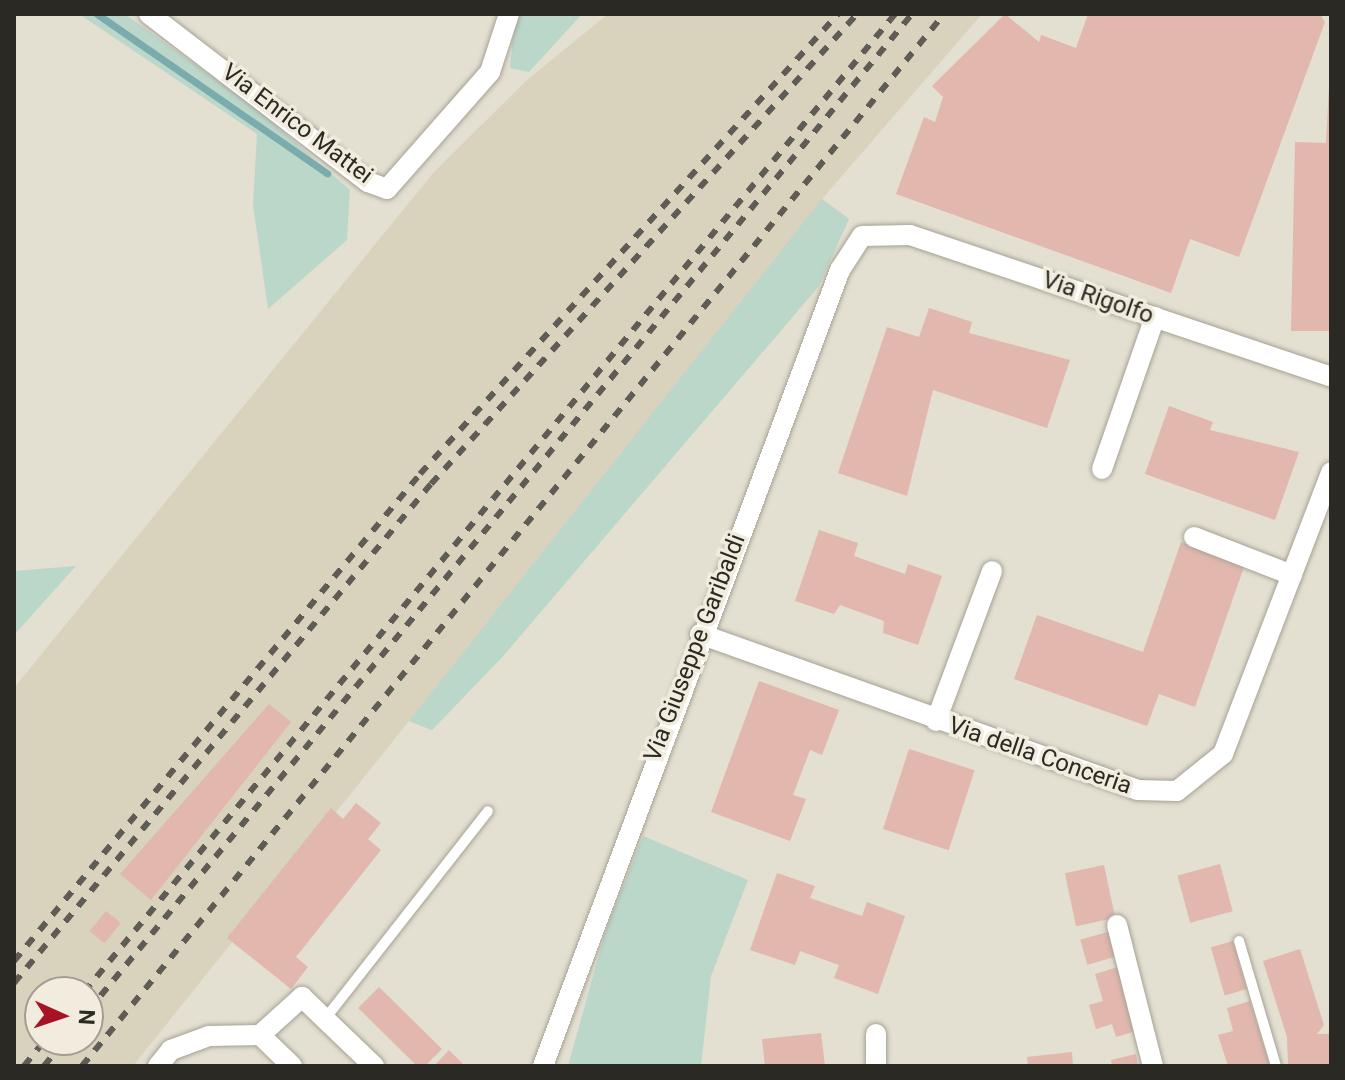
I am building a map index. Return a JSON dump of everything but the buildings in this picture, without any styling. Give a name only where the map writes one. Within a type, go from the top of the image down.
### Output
[{"type":"street","name":"Via Enrico Mattei","points":[[149,14],[368,182],[387,189],[490,72],[509,14]]},
{"type":"street","name":"Via Rigolfo","points":[[862,236],[910,235],[1331,377]]},
{"type":"street","name":"Via Giuseppe Garibaldi","points":[[543,1066],[700,634],[840,270],[862,236]]},
{"type":"street","points":[[1102,469],[1155,317]]},
{"type":"street","name":"Via della Conceria","points":[[700,634],[936,721],[1137,790],[1177,791],[1223,754],[1331,472]]},
{"type":"street","points":[[1194,537],[1292,575]]},
{"type":"street","points":[[936,721],[992,571]]},
{"type":"street","points":[[1117,925],[1153,1066]]},
{"type":"street","points":[[158,1066],[171,1050],[209,1036],[260,1035],[302,997],[374,1066]]},
{"type":"street","points":[[876,1034],[876,1066]]},
{"type":"street","points":[[260,1035],[292,1066]]},
{"type":"lane","points":[[325,1019],[488,811]]},
{"type":"lane","points":[[1239,941],[1276,1066]]},
{"type":"shaded area","points":[[608,14],[982,14],[822,199],[849,219],[818,287],[504,655],[432,730],[409,721],[133,1066],[14,1066],[14,688],[434,172],[527,80]]},
{"type":"green space","points":[[79,14],[125,14],[258,110],[350,190],[347,240],[268,309],[253,205],[257,134]]},
{"type":"green space","points":[[515,14],[582,14],[529,72],[510,68]]},
{"type":"green space","points":[[822,199],[849,219],[818,287],[504,655],[432,730],[409,721]]},
{"type":"green space","points":[[76,566],[14,635],[14,571]]},
{"type":"green space","points":[[643,836],[748,880],[711,976],[701,1066],[568,1066],[605,933]]},
{"type":"waterway","points":[[97,14],[327,173]]},
{"type":"railway","points":[[14,961],[420,474],[838,14]]},
{"type":"railway","points":[[14,983],[431,484],[857,14]]},
{"type":"railway","points":[[97,976],[895,14]]},
{"type":"railway","points":[[104,992],[912,14]]},
{"type":"railway","points":[[82,1066],[944,14]]},
{"type":"railway","points":[[24,1066],[32,1056]]},
{"type":"railway","points":[[44,1066],[52,1056]]}]
